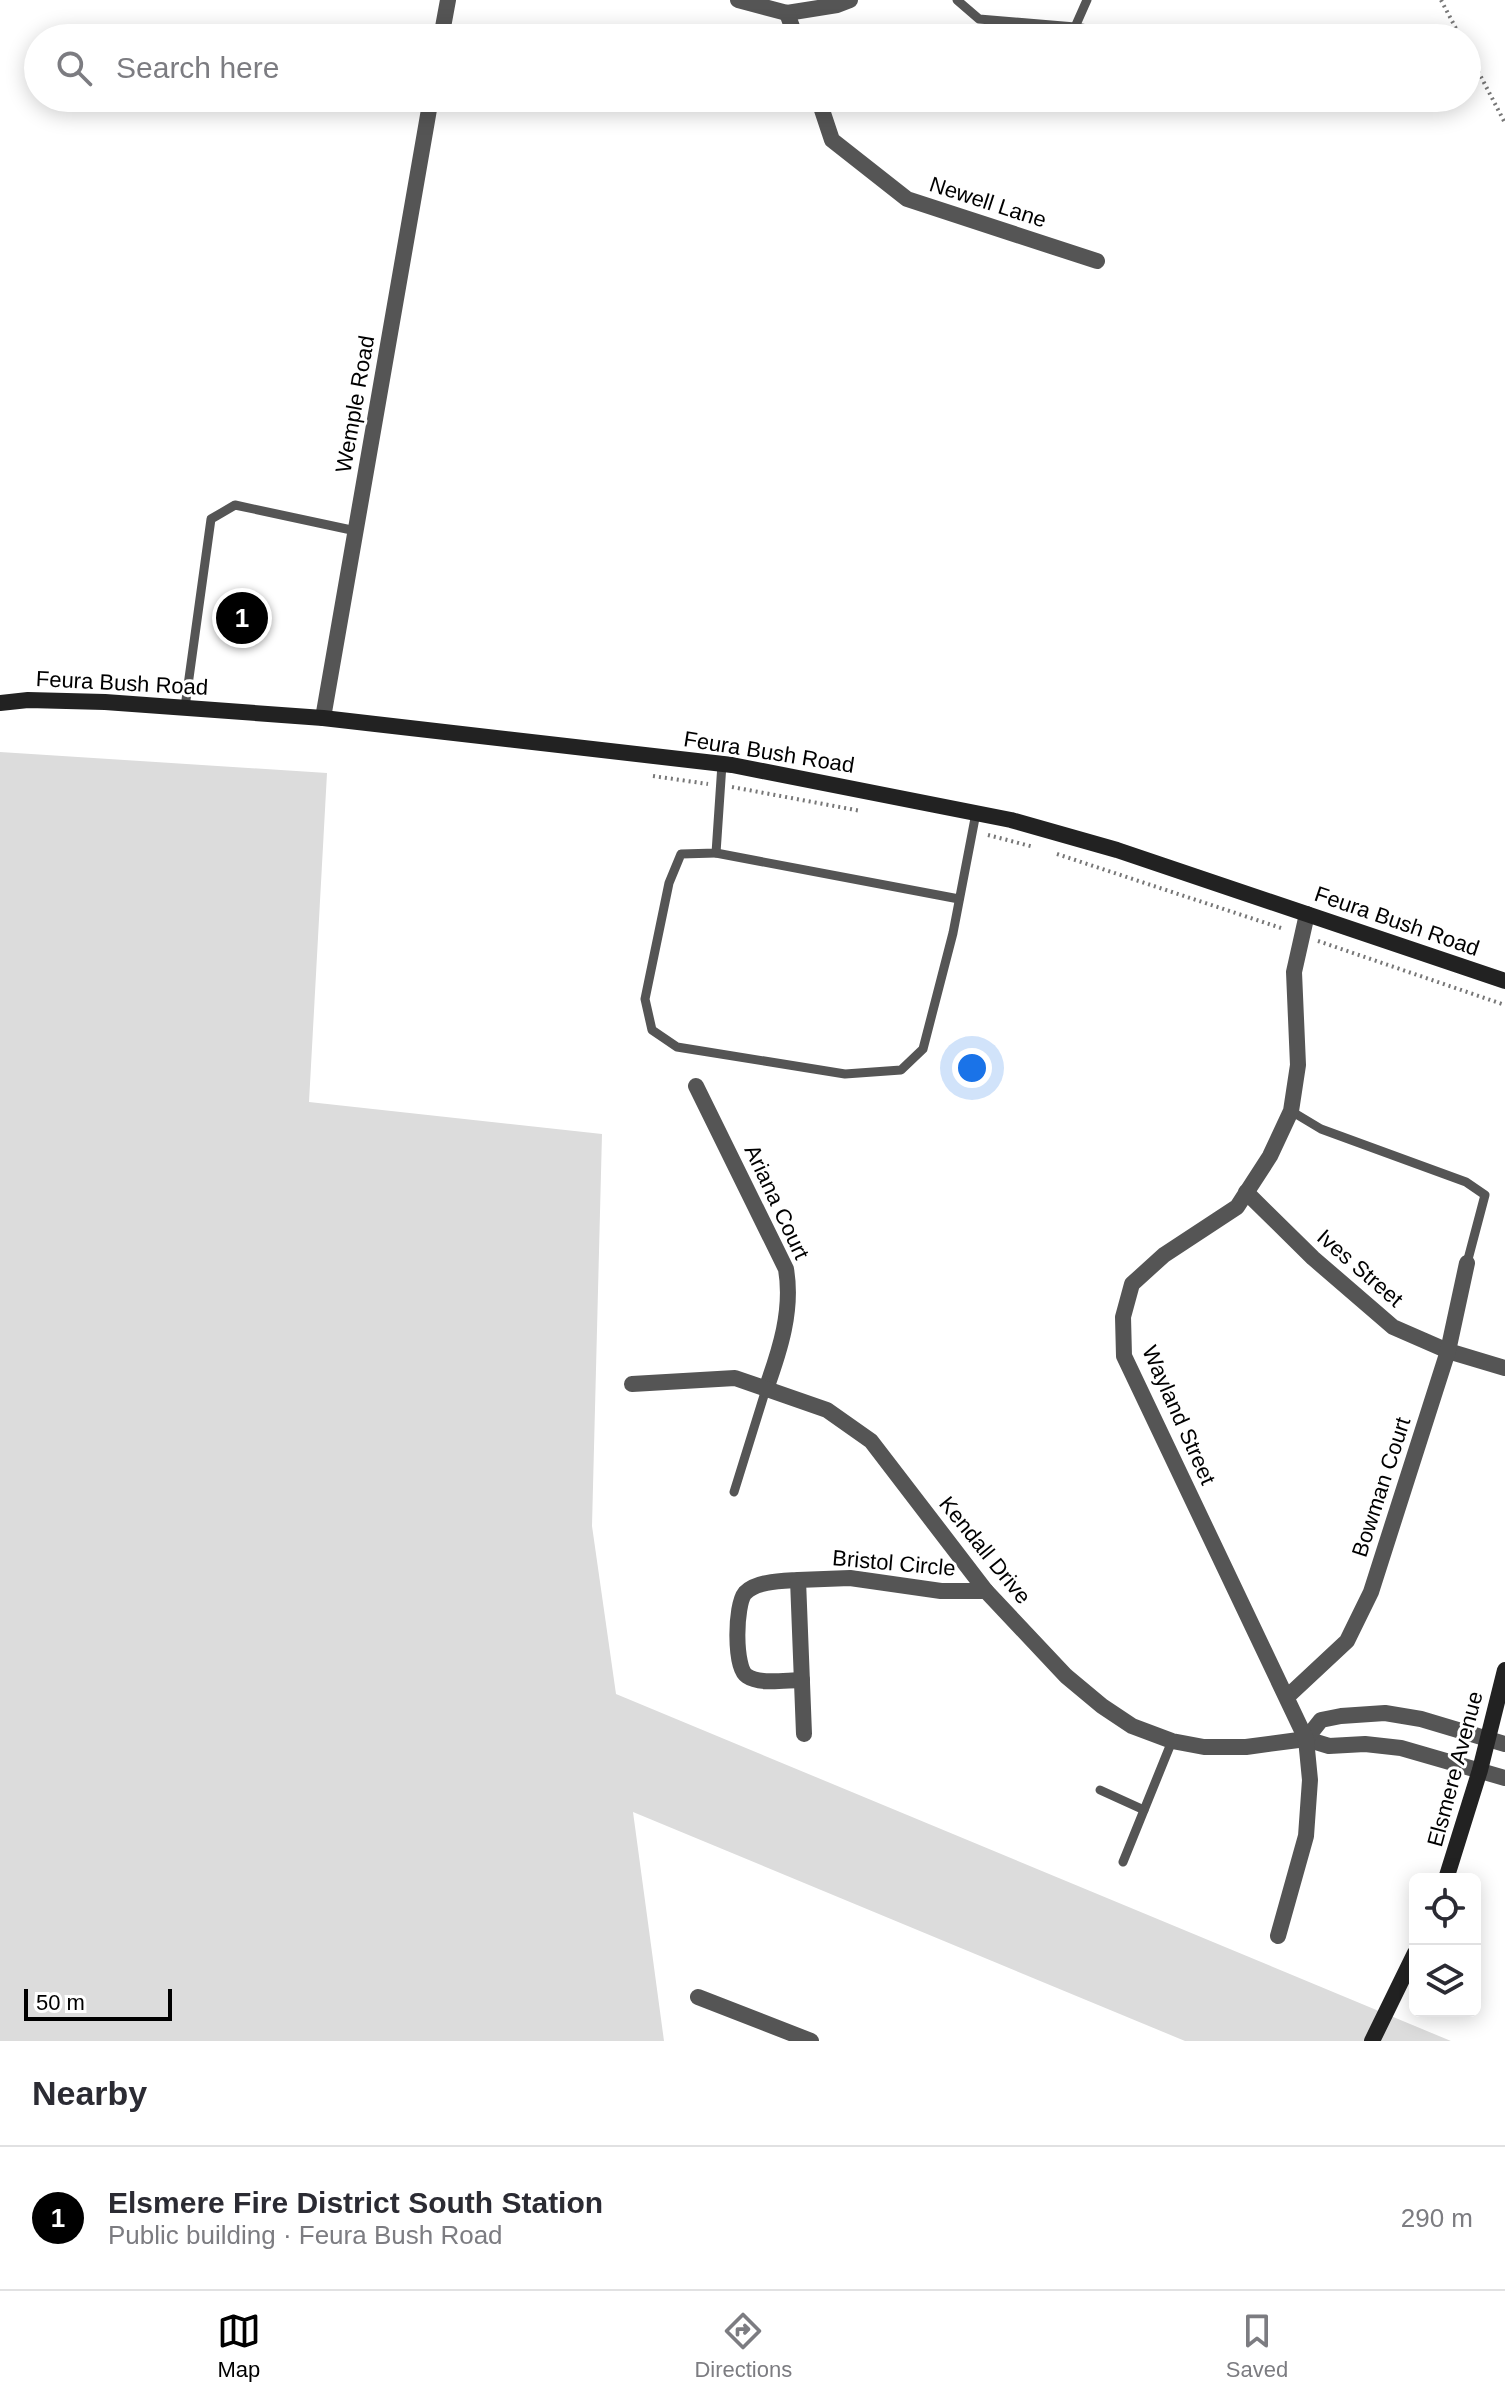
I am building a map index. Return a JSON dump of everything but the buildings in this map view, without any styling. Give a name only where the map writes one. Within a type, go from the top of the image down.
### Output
[{"type":"main road","name":"Feura Bush Road","points":[[0,703],[90,701],[323,718],[722,764],[1011,820],[1117,850],[1505,981]]},
{"type":"main road","name":"Elsmere Avenue","points":[[1448,1873],[1480,1770],[1497,1741],[1505,1670]]},
{"type":"main road","points":[[1372,2041],[1409,1965]]},
{"type":"street","points":[[444,24],[448,0]]},
{"type":"street","points":[[738,0],[787,13],[850,0]]},
{"type":"street","points":[[787,13],[791,24]]},
{"type":"street","name":"Wemple Road","points":[[323,718],[429,112]]},
{"type":"street","name":"Newell Lane","points":[[823,112],[832,140],[907,199],[1097,261]]},
{"type":"street","name":"Wayland Street","points":[[1278,1936],[1306,1836],[1310,1780],[1306,1739],[1124,1356],[1123,1317],[1132,1284],[1164,1255],[1237,1207],[1270,1156],[1291,1111],[1298,1065],[1294,972],[1307,914]]},
{"type":"street","name":"Ariana Court","points":[[696,1086],[786,1269],[789,1292],[785,1325],[766,1389]]},
{"type":"street","name":"Ives Street","points":[[1246,1192],[1313,1258],[1393,1327],[1448,1351],[1505,1368]]},
{"type":"street","name":"Bowman Court","points":[[1287,1697],[1347,1641],[1371,1592],[1448,1351],[1467,1263]]},
{"type":"street","name":"Kendall Drive","points":[[632,1384],[735,1378],[827,1410],[871,1441],[986,1591],[1066,1676],[1132,1726],[1172,1741],[1204,1747],[1246,1747],[1306,1739],[1329,1746],[1365,1744],[1401,1748],[1505,1778]]},
{"type":"street","name":"Bristol Circle","points":[[802,1680],[770,1680],[747,1676],[742,1671],[738,1622],[740,1601],[751,1589],[798,1580],[850,1578],[941,1591],[986,1591]]},
{"type":"street","points":[[798,1580],[804,1734]]},
{"type":"street","name":"Kendall Drive","points":[[1306,1739],[1321,1720],[1385,1713],[1421,1719],[1497,1741]]},
{"type":"street","points":[[698,1997],[811,2041]]},
{"type":"lane","points":[[957,0],[979,19],[1039,24]]},
{"type":"lane","points":[[1076,24],[1087,0]]},
{"type":"lane","points":[[185,707],[211,519],[235,505],[356,531]]},
{"type":"lane","points":[[716,853],[722,764]]},
{"type":"lane","points":[[959,899],[716,853],[681,854],[669,883],[645,999],[652,1030],[677,1047],[845,1074],[901,1070],[923,1049],[952,935],[976,813]]},
{"type":"lane","points":[[1291,1111],[1321,1129],[1466,1182],[1485,1195],[1467,1263]]},
{"type":"lane","points":[[734,1492],[766,1389]]},
{"type":"lane","points":[[1123,1862],[1172,1741]]},
{"type":"lane","points":[[1100,1790],[1144,1810]]},
{"type":"path","points":[[1441,0],[1454,24]]},
{"type":"path","points":[[1481,77],[1505,123]]},
{"type":"path","points":[[643,774],[870,812]]},
{"type":"path","points":[[973,831],[1114,871],[1281,928]]},
{"type":"path","points":[[1316,940],[1505,1005]]},
{"type":"shaded area","points":[[0,752],[327,773],[309,1102],[602,1134],[592,1526],[616,1694],[1451,2041],[1185,2041],[633,1812],[664,2041],[0,2041]]},
{"type":"place","name":"Elsmere Fire District South Station","points":[[242,618]]}]
